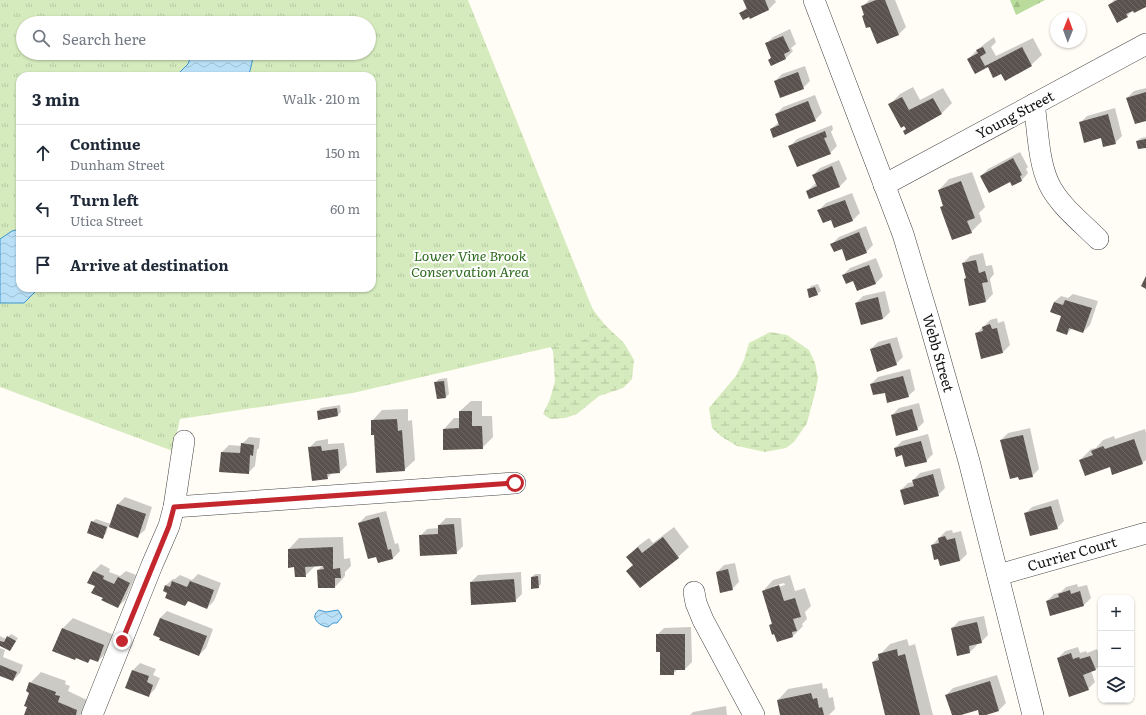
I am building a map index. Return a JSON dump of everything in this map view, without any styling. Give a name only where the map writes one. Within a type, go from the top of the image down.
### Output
[{"type":"street","name":"Webb Street","points":[[814,0],[903,234],[969,461],[1033,715]]},
{"type":"street","name":"Young Street","points":[[884,185],[1146,44]]},
{"type":"street","points":[[1034,104],[1042,161],[1049,184],[1062,203],[1098,238]]},
{"type":"street","points":[[92,715],[169,526],[174,507],[184,441]]},
{"type":"street","points":[[174,507],[515,483]]},
{"type":"street","name":"Currier Court","points":[[998,575],[1146,533]]},
{"type":"street","points":[[694,592],[696,603],[703,620],[754,715]]},
{"type":"green space","name":"Lower Vine Brook Conservation Area","points":[[0,0],[468,0],[603,335],[353,393],[180,419],[173,451],[0,387]]},
{"type":"green space","points":[[1010,0],[1045,0],[1016,15]]},
{"type":"green space","points":[[585,295],[594,311],[605,325],[624,343],[634,360],[632,379],[623,388],[599,396],[577,414],[565,418],[550,419],[543,414],[550,399],[555,381],[553,351],[546,338]]},
{"type":"green space","points":[[770,332],[787,335],[809,350],[815,363],[818,378],[807,423],[794,442],[786,448],[765,452],[737,446],[722,437],[712,428],[709,408],[736,376],[744,360],[749,343]]},
{"type":"water","points":[[189,60],[252,60],[249,72],[180,72],[188,64]]},
{"type":"water","points":[[16,230],[16,292],[35,292],[24,303],[0,303],[0,239]]},
{"type":"water","points":[[319,610],[326,612],[338,610],[342,617],[337,623],[333,623],[328,627],[321,625],[315,618],[316,613]]},
{"type":"building","points":[[743,0],[765,0],[769,10],[750,19],[749,17],[743,20],[739,13],[747,9]]},
{"type":"building","points":[[876,0],[885,0],[899,35],[877,44],[870,27],[866,28],[862,16],[864,15],[861,6]]},
{"type":"building","points":[[1117,0],[1146,0],[1146,7],[1134,13],[1133,11],[1126,14],[1128,17],[1117,23],[1108,5]]},
{"type":"building","points":[[783,36],[790,51],[784,54],[786,59],[771,66],[768,60],[771,58],[765,43]]},
{"type":"building","points":[[983,47],[986,53],[980,57],[985,66],[1022,47],[1032,66],[1005,81],[1001,74],[993,78],[988,67],[975,74],[967,59],[978,53],[976,50]]},
{"type":"building","points":[[798,72],[804,89],[780,98],[774,81]]},
{"type":"building","points":[[1146,92],[1146,121],[1135,124],[1126,98]]},
{"type":"building","points":[[902,97],[909,110],[933,98],[942,114],[905,135],[903,131],[906,129],[904,126],[901,128],[888,104]]},
{"type":"building","points":[[808,101],[816,121],[773,138],[770,129],[779,125],[775,114]]},
{"type":"building","points":[[1108,114],[1116,144],[1103,147],[1101,138],[1084,143],[1079,122]]},
{"type":"building","points":[[825,131],[827,137],[824,138],[831,154],[797,167],[788,146]]},
{"type":"building","points":[[1146,139],[1146,148],[1138,149],[1136,141]]},
{"type":"building","points":[[1013,158],[1022,175],[1020,176],[1022,181],[1012,186],[1010,182],[989,193],[980,176]]},
{"type":"building","points":[[832,166],[840,187],[809,199],[806,191],[817,186],[812,175]]},
{"type":"building","points":[[961,181],[975,218],[967,221],[972,233],[952,240],[940,207],[943,206],[938,190]]},
{"type":"building","points":[[845,200],[853,221],[834,228],[831,220],[823,223],[817,210]]},
{"type":"building","points":[[859,232],[867,253],[846,261],[842,249],[834,252],[830,244]]},
{"type":"building","points":[[976,260],[979,273],[985,271],[988,282],[982,283],[986,302],[969,306],[964,279],[966,278],[962,263]]},
{"type":"building","points":[[869,265],[876,284],[857,291],[853,281],[846,284],[842,275]]},
{"type":"building","points":[[1146,276],[1146,289],[1141,286]]},
{"type":"building","points":[[815,287],[818,295],[809,298],[807,289]]},
{"type":"building","points":[[878,297],[883,319],[861,325],[855,303]]},
{"type":"building","points":[[1065,300],[1092,308],[1083,333],[1069,328],[1067,335],[1056,331],[1061,316],[1050,312],[1054,302],[1063,305]]},
{"type":"building","points":[[990,324],[992,329],[997,328],[1003,353],[981,359],[975,333],[983,331],[982,327]]},
{"type":"building","points":[[890,343],[897,365],[877,372],[870,349]]},
{"type":"building","points":[[903,376],[909,397],[887,403],[885,393],[873,395],[870,384]]},
{"type":"building","points":[[444,381],[446,398],[437,399],[434,382]]},
{"type":"building","points":[[337,408],[338,416],[318,420],[317,411]]},
{"type":"building","points":[[912,409],[918,430],[896,436],[891,415]]},
{"type":"building","points":[[459,411],[472,411],[472,426],[482,426],[483,449],[443,450],[443,429],[459,428]]},
{"type":"building","points":[[397,419],[398,431],[402,430],[405,471],[376,473],[374,435],[371,435],[371,420]]},
{"type":"building","points":[[1023,435],[1033,477],[1019,480],[1018,477],[1010,479],[1000,440]]},
{"type":"building","points":[[1134,439],[1143,464],[1112,475],[1110,467],[1085,476],[1079,460],[1093,455],[1091,451],[1103,446],[1105,449]]},
{"type":"building","points":[[921,441],[927,462],[905,467],[902,455],[896,457],[894,448]]},
{"type":"building","points":[[241,443],[254,445],[253,456],[250,455],[249,474],[219,472],[221,452],[240,453]]},
{"type":"building","points":[[321,446],[322,451],[338,449],[340,473],[327,474],[328,479],[312,481],[308,447]]},
{"type":"building","points":[[933,474],[939,496],[904,505],[900,490],[914,486],[912,480]]},
{"type":"building","points":[[117,504],[146,514],[138,538],[109,527]]},
{"type":"building","points":[[1051,506],[1058,529],[1030,536],[1024,513]]},
{"type":"building","points":[[379,517],[388,550],[391,549],[393,559],[378,563],[376,557],[368,559],[358,523]]},
{"type":"building","points":[[91,521],[107,527],[103,539],[87,533]]},
{"type":"building","points":[[454,524],[457,554],[420,556],[419,535],[438,534],[438,525]]},
{"type":"building","points":[[945,536],[947,540],[955,538],[960,561],[940,566],[938,559],[934,560],[931,545],[939,543],[938,538]]},
{"type":"building","points":[[663,537],[679,558],[640,588],[626,571],[633,565],[626,557],[638,547],[642,553]]},
{"type":"building","points":[[333,547],[333,569],[340,568],[341,578],[335,578],[335,588],[318,588],[317,570],[324,569],[323,566],[305,567],[306,577],[295,577],[294,567],[288,568],[288,549]]},
{"type":"building","points":[[728,569],[733,590],[720,593],[716,572]]},
{"type":"building","points":[[93,571],[104,576],[103,579],[114,584],[118,577],[130,583],[118,608],[101,600],[103,598],[91,593],[95,586],[87,583]]},
{"type":"building","points":[[538,576],[539,588],[531,589],[531,577]]},
{"type":"building","points":[[514,579],[516,602],[471,605],[470,582]]},
{"type":"building","points":[[172,581],[187,587],[190,581],[214,590],[207,609],[188,601],[185,606],[165,598],[167,593],[163,591],[165,585],[170,587]]},
{"type":"building","points":[[779,585],[784,601],[795,598],[801,617],[793,619],[797,631],[792,632],[793,637],[777,642],[774,634],[772,635],[769,625],[772,624],[762,591]]},
{"type":"building","points":[[1070,590],[1071,594],[1080,591],[1084,606],[1050,616],[1046,601],[1059,597],[1058,594]]},
{"type":"building","points":[[160,618],[207,636],[199,656],[159,640],[160,638],[153,635]]},
{"type":"building","points":[[977,622],[982,643],[969,646],[970,653],[957,656],[951,628]]},
{"type":"building","points":[[62,628],[104,645],[98,662],[90,659],[88,663],[76,658],[75,660],[52,651]]},
{"type":"building","points":[[656,634],[685,634],[685,670],[674,670],[674,675],[660,675],[660,652],[656,652]]},
{"type":"building","points":[[7,636],[16,641],[10,651],[0,646],[0,641],[4,642]]},
{"type":"building","points":[[897,649],[898,656],[905,654],[920,715],[885,715],[872,662],[879,660],[878,654]]},
{"type":"building","points":[[1071,653],[1073,659],[1079,657],[1080,659],[1090,656],[1096,670],[1083,675],[1089,690],[1069,697],[1057,658]]},
{"type":"building","points":[[0,665],[17,672],[13,681],[0,676]]},
{"type":"building","points":[[132,670],[149,676],[147,682],[153,685],[149,697],[125,688]]},
{"type":"building","points":[[990,681],[999,711],[986,715],[979,715],[978,710],[961,715],[952,715],[945,695]]},
{"type":"building","points":[[29,682],[56,692],[55,695],[60,696],[58,702],[77,710],[76,715],[24,715],[27,707],[24,706],[29,693],[26,691]]},
{"type":"building","points":[[811,693],[813,699],[817,698],[819,708],[822,707],[824,715],[780,715],[777,700]]},
{"type":"route","points":[[122,641],[169,526],[174,507],[515,483]]}]
